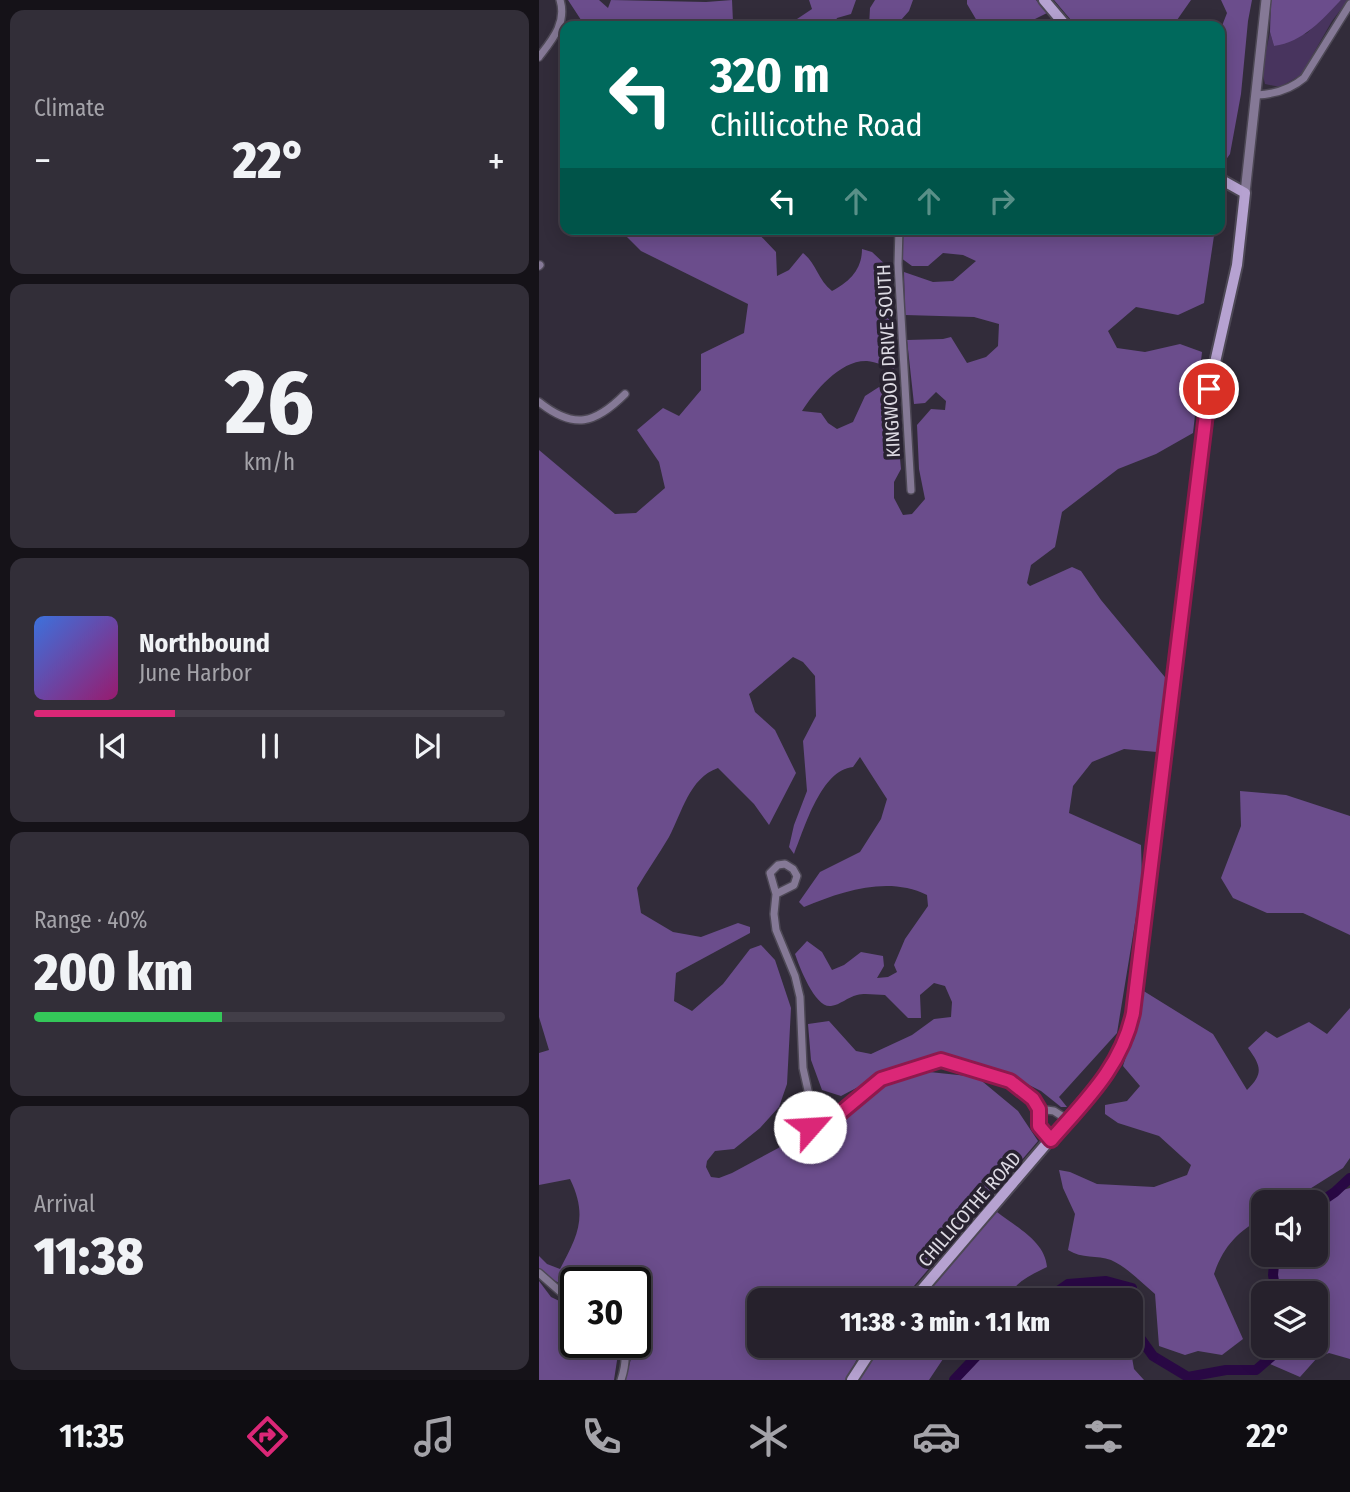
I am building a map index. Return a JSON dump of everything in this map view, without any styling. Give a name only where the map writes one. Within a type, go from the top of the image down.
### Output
[{"type":"main road","points":[[1044,0],[1059,21]]},
{"type":"main road","points":[[1225,182],[1245,192]]},
{"type":"main road","name":"CHILLICOTHE ROAD","points":[[923,1288],[1112,1067],[1128,1037],[1209,389],[1237,265],[1245,192]]},
{"type":"main road","points":[[852,1380],[866,1358]]},
{"type":"street","points":[[560,0],[561,21]]},
{"type":"street","name":"CHILLICOTHE ROAD","points":[[1245,192],[1266,0]]},
{"type":"street","points":[[1257,95],[1274,94],[1295,86],[1304,78],[1350,4]]},
{"type":"street","points":[[539,57],[560,26]]},
{"type":"street","name":"KINGWOOD DRIVE SOUTH","points":[[899,235],[898,264],[911,490]]},
{"type":"street","points":[[539,402],[561,418],[582,420],[605,412],[625,394]]},
{"type":"street","points":[[776,894],[776,930],[795,976],[800,997],[803,1068],[811,1104],[805,1120],[810,1127],[821,1129],[881,1079],[941,1060],[1010,1081],[1033,1099],[1039,1109],[1039,1126],[1051,1140]]},
{"type":"street","points":[[811,1104],[822,1108],[832,1119]]},
{"type":"street","points":[[1039,1109],[1054,1111],[1068,1120]]},
{"type":"street","points":[[539,1273],[560,1291]]},
{"type":"street","points":[[621,1380],[625,1358]]},
{"type":"shaded area","points":[[568,0],[599,0],[608,8],[611,0],[732,0],[733,21],[582,21]]},
{"type":"shaded area","points":[[809,0],[856,0],[851,14],[837,18],[836,21],[794,21],[812,9]]},
{"type":"shaded area","points":[[875,0],[913,0],[902,21],[869,21],[870,8]]},
{"type":"shaded area","points":[[967,0],[1036,0],[1047,13],[1031,21],[977,21]]},
{"type":"shaded area","points":[[1054,0],[1191,0],[1178,21],[1072,21]]},
{"type":"shaded area","points":[[1221,0],[1252,0],[1241,94],[1230,154],[1225,161],[1224,21],[1227,13]]},
{"type":"shaded area","points":[[1271,0],[1341,0],[1303,35],[1274,46],[1270,32]]},
{"type":"shaded area","points":[[1341,0],[1348,0],[1332,21],[1301,75],[1280,87],[1265,84],[1262,71],[1270,32],[1274,46],[1307,33]]},
{"type":"shaded area","points":[[625,235],[760,235],[776,252],[777,276],[789,270],[803,253],[832,291],[844,284],[857,269],[862,249],[872,252],[888,267],[895,336],[892,363],[894,369],[867,361],[847,366],[821,386],[802,411],[821,413],[828,423],[837,429],[853,422],[865,396],[879,387],[885,391],[888,404],[896,416],[901,469],[894,482],[894,498],[903,515],[912,514],[925,499],[919,469],[917,425],[931,409],[945,410],[946,401],[936,392],[925,403],[914,404],[907,340],[951,337],[967,363],[986,357],[998,346],[999,324],[974,317],[905,315],[904,272],[933,282],[953,281],[976,261],[963,255],[943,253],[928,266],[912,266],[901,258],[903,235],[1214,235],[1204,303],[1178,315],[1136,307],[1108,331],[1117,348],[1145,352],[1180,344],[1202,352],[1193,433],[1156,454],[1118,469],[1062,512],[1055,547],[1031,565],[1027,583],[1030,586],[1072,567],[1081,571],[1101,600],[1169,682],[1157,752],[1124,749],[1092,762],[1073,786],[1069,813],[1141,845],[1142,880],[1117,1033],[1059,1097],[1067,1107],[1061,1107],[1041,1091],[1025,1083],[948,1054],[904,1063],[841,1096],[822,1090],[811,1060],[808,1024],[829,1021],[856,1051],[871,1054],[912,1035],[934,1019],[951,1017],[952,1002],[945,986],[934,983],[920,995],[921,1018],[908,1018],[885,995],[860,994],[831,1006],[825,1005],[814,994],[800,968],[795,954],[807,941],[822,952],[832,970],[861,952],[883,956],[884,966],[877,978],[888,977],[897,972],[894,965],[905,939],[928,906],[927,895],[912,889],[881,886],[850,891],[804,907],[799,902],[820,872],[860,852],[881,819],[887,799],[860,757],[853,767],[842,770],[823,789],[809,815],[794,854],[789,847],[807,791],[803,741],[816,716],[815,676],[803,662],[793,657],[749,694],[755,712],[775,730],[796,773],[769,825],[754,804],[718,768],[708,773],[693,788],[669,837],[637,888],[641,913],[673,932],[701,937],[738,923],[750,927],[750,933],[676,973],[674,1001],[692,1011],[723,984],[750,949],[761,945],[775,960],[791,1008],[787,1084],[779,1107],[760,1128],[734,1149],[715,1151],[706,1167],[711,1177],[719,1178],[732,1173],[784,1145],[805,1137],[823,1137],[858,1103],[893,1079],[920,1071],[977,1077],[1018,1111],[1038,1141],[912,1288],[747,1288],[747,1358],[857,1358],[847,1380],[625,1380],[631,1358],[651,1358],[651,1267],[561,1267],[579,1225],[579,1204],[570,1179],[539,1185],[539,1053],[549,1050],[539,1017],[539,450],[615,514],[636,513],[665,488],[659,462],[637,430],[663,408],[679,416],[701,390],[701,354],[744,333],[748,304],[641,251]]},
{"type":"shaded area","points":[[1240,791],[1286,795],[1350,816],[1350,935],[1303,913],[1267,913],[1233,898],[1221,878],[1241,826]]},
{"type":"shaded area","points":[[1142,990],[1213,1034],[1247,1090],[1256,1079],[1259,1069],[1248,1048],[1266,1031],[1277,1038],[1309,1022],[1327,1034],[1350,1008],[1350,1158],[1343,1168],[1308,1190],[1251,1190],[1251,1225],[1227,1247],[1214,1274],[1243,1339],[1222,1355],[1198,1351],[1185,1355],[1159,1346],[1155,1294],[1117,1263],[1068,1250],[1075,1214],[1063,1188],[1059,1170],[1097,1184],[1154,1187],[1187,1175],[1191,1165],[1159,1136],[1118,1123],[1105,1114],[1105,1105],[1127,1101],[1140,1086],[1123,1066],[1137,1021]]},
{"type":"shaded area","points":[[1350,1188],[1350,1359],[1328,1353],[1328,1281],[1274,1281],[1273,1275],[1274,1267],[1328,1267],[1328,1197]]},
{"type":"shaded area","points":[[997,1212],[1035,1242],[1047,1267],[1015,1288],[929,1288]]},
{"type":"shaded area","points":[[539,1256],[547,1264],[560,1269],[560,1284],[539,1269]]},
{"type":"shaded area","points":[[539,1281],[551,1297],[560,1301],[560,1358],[617,1358],[614,1380],[539,1380]]},
{"type":"shaded area","points":[[871,1358],[944,1358],[929,1380],[857,1380]]},
{"type":"shaded area","points":[[977,1358],[1132,1358],[1134,1369],[1144,1380],[959,1380]]},
{"type":"shaded area","points":[[1265,1358],[1317,1358],[1300,1377],[1261,1360]]},
{"type":"waterway","points":[[1328,1197],[1350,1178]]},
{"type":"waterway","points":[[1274,1267],[1274,1281]]},
{"type":"waterway","points":[[1062,1288],[1068,1284],[1106,1281],[1132,1288]]},
{"type":"waterway","points":[[1143,1342],[1153,1356],[1188,1377],[1226,1370],[1256,1370],[1270,1358]]},
{"type":"waterway","points":[[954,1380],[975,1358]]},
{"type":"route","points":[[810,1127],[821,1129],[881,1079],[941,1060],[1010,1081],[1033,1099],[1039,1109],[1039,1126],[1051,1140],[1112,1067],[1122,1051],[1133,1013],[1209,389]]}]
